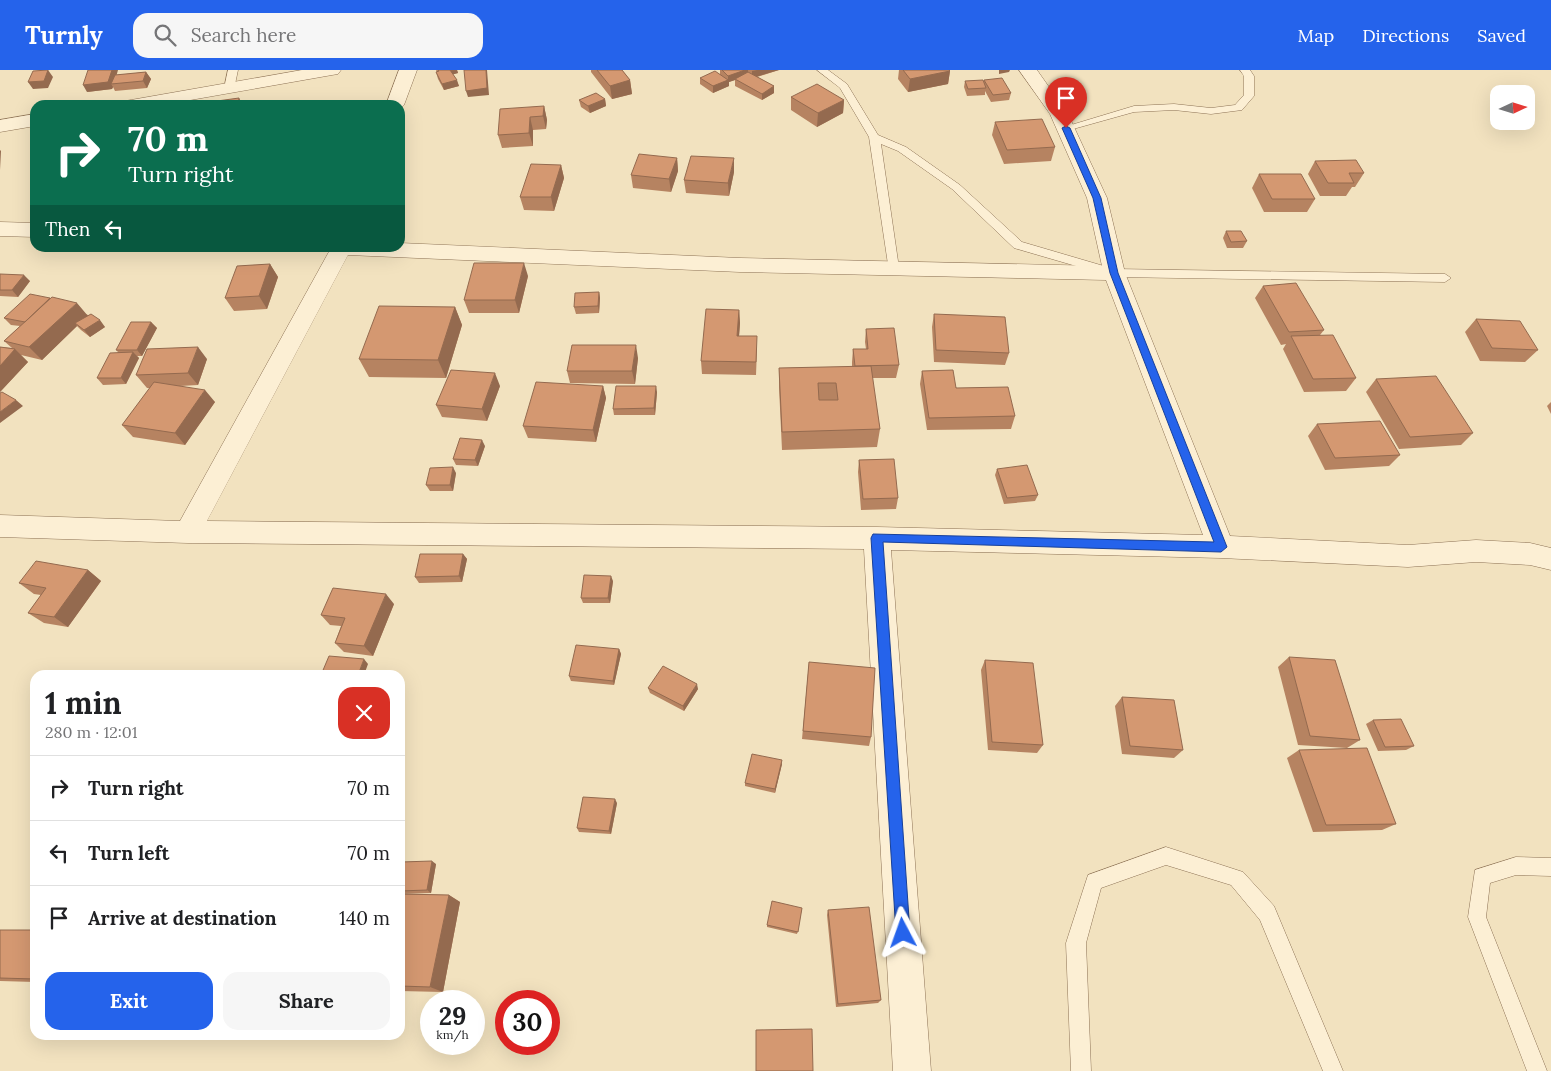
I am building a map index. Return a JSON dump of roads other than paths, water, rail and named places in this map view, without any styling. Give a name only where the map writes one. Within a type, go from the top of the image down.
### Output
[{"type":"street","points":[[162,100],[332,70]]},
{"type":"street","points":[[397,100],[408,70]]},
{"type":"street","points":[[1028,70],[1059,114],[1097,198],[1114,273],[1221,547]]},
{"type":"street","points":[[0,126],[30,121]]},
{"type":"street","points":[[0,228],[30,230]]},
{"type":"street","points":[[405,250],[740,265],[1114,273]]},
{"type":"street","points":[[188,532],[339,252]]},
{"type":"street","points":[[0,526],[188,532],[877,538],[1221,547],[1408,556],[1476,552],[1530,554],[1551,559]]},
{"type":"street","points":[[877,538],[912,1071]]},
{"type":"lane","points":[[229,89],[233,70]]},
{"type":"lane","points":[[822,70],[844,86],[874,137],[879,160],[893,268]]},
{"type":"lane","points":[[844,70],[844,86]]},
{"type":"lane","points":[[1066,128],[1134,109],[1174,107],[1210,112],[1238,108],[1249,96],[1249,76],[1245,70]]},
{"type":"lane","points":[[874,137],[902,149],[956,187],[1018,245],[1114,273],[1445,278]]},
{"type":"lane","points":[[1081,1071],[1076,943],[1094,880],[1166,856],[1237,878],[1267,913],[1333,1071]]},
{"type":"lane","points":[[1537,1071],[1477,917],[1481,876],[1516,866],[1551,867]]}]
